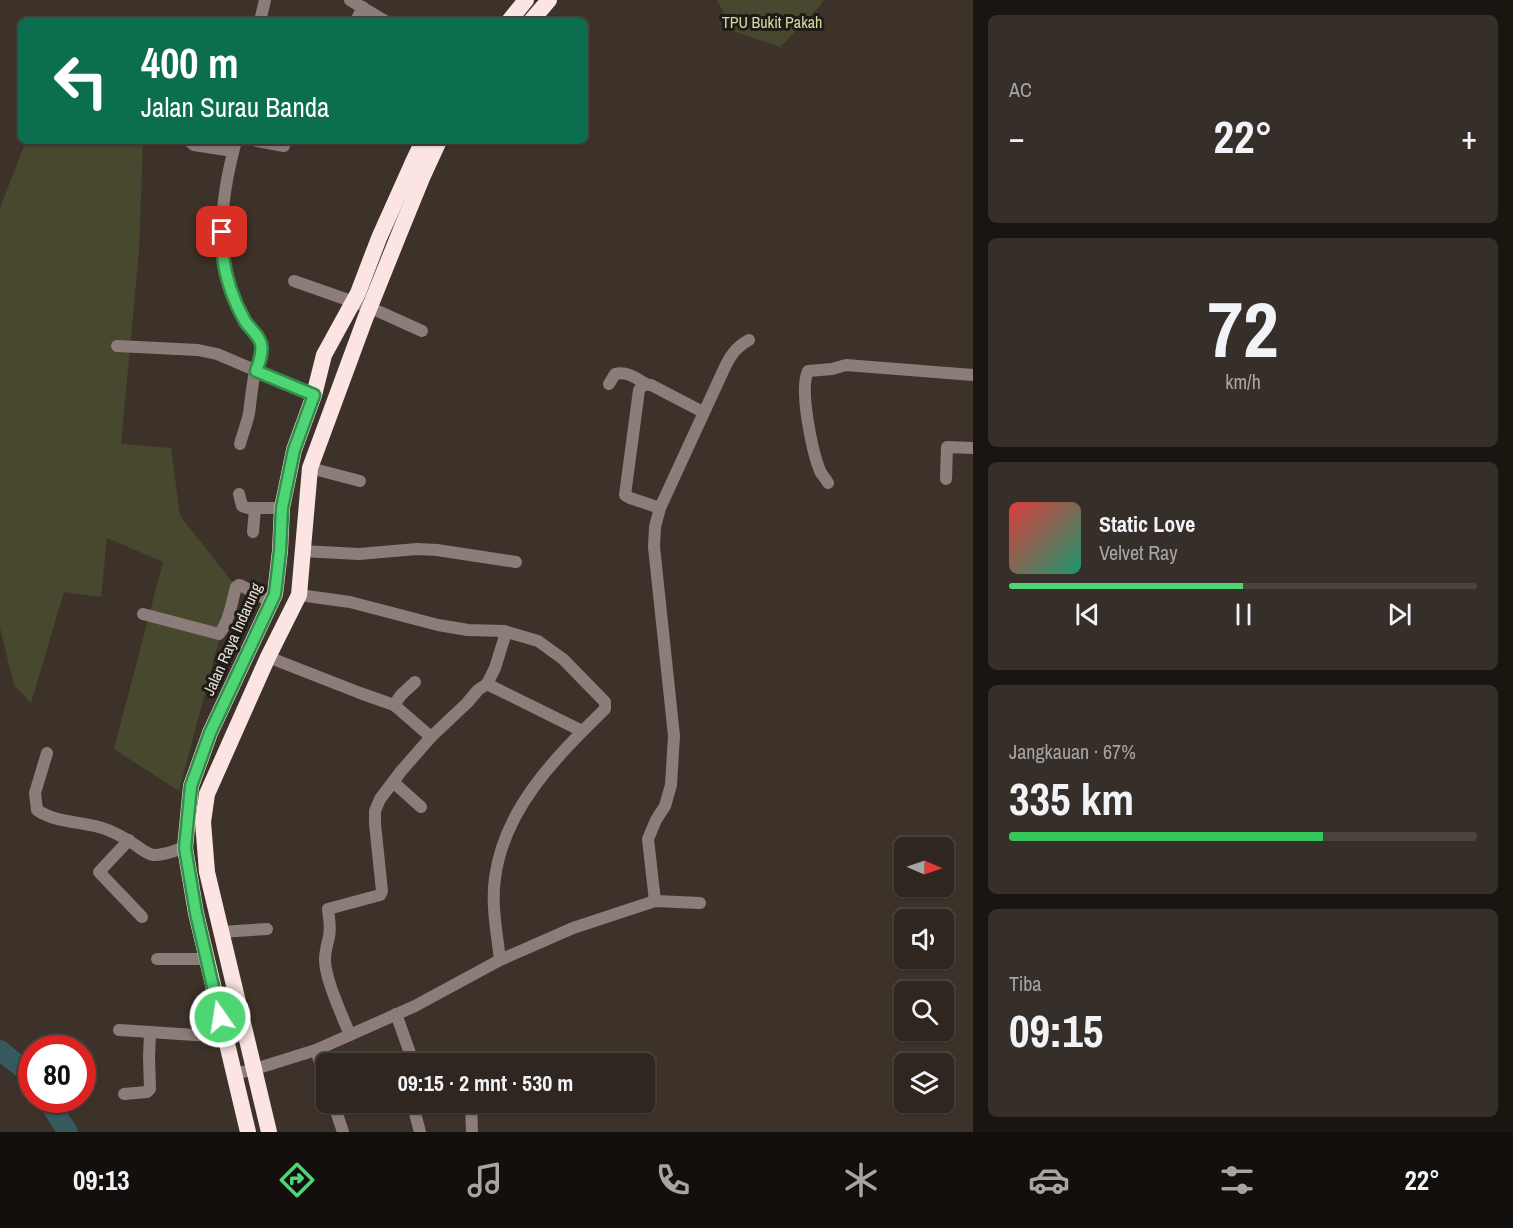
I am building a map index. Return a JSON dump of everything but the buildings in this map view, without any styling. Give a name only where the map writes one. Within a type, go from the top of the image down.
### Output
[{"type":"highway","points":[[511,18],[526,0]]},
{"type":"highway","points":[[533,18],[544,2]]},
{"type":"highway","name":"Jalan Raya Indarung","points":[[248,1132],[196,913],[185,848],[191,786],[206,744],[275,594],[282,508],[294,450],[314,395],[324,355],[353,303],[379,238],[421,144]]},
{"type":"highway","points":[[269,1132],[207,872],[203,822],[207,794],[268,657],[299,595],[310,468],[422,177],[438,144]]},
{"type":"street","points":[[260,18],[265,0]]},
{"type":"street","points":[[351,0],[380,18]]},
{"type":"street","points":[[358,18],[363,7]]},
{"type":"street","points":[[193,144],[235,146],[224,206],[222,248],[228,284],[236,304],[261,343],[261,353],[240,444]]},
{"type":"street","points":[[274,144],[285,146]]},
{"type":"street","points":[[294,281],[371,308],[422,332]]},
{"type":"street","points":[[655,901],[648,839],[665,806],[672,776],[674,736],[654,547],[655,527],[660,508],[732,353],[749,340]]},
{"type":"street","points":[[117,346],[198,350],[217,354],[314,395]]},
{"type":"street","points":[[828,483],[821,473],[806,413],[805,377],[808,371],[832,369],[846,364],[973,375]]},
{"type":"street","points":[[609,384],[615,374],[627,374],[703,412]]},
{"type":"street","points":[[646,384],[639,390],[625,495],[660,508]]},
{"type":"street","points":[[946,479],[947,447],[973,448]]},
{"type":"street","points":[[310,468],[360,481]]},
{"type":"street","points":[[239,494],[242,506],[248,508],[282,508]]},
{"type":"street","points":[[253,532],[255,508]]},
{"type":"street","points":[[302,551],[369,554],[417,549],[437,550],[516,562]]},
{"type":"street","points":[[144,614],[219,634],[227,619],[238,585],[272,602]]},
{"type":"street","points":[[299,595],[350,602],[438,625],[468,630],[504,631],[538,641],[563,659],[605,702],[605,709],[531,788],[508,831],[500,851],[495,880],[494,909],[500,960]]},
{"type":"street","points":[[350,1035],[327,973],[325,949],[330,924],[328,909],[380,895],[382,891],[375,811],[380,799],[431,737],[478,690],[487,684],[495,668],[504,639],[504,631]]},
{"type":"street","points":[[268,657],[394,705],[431,737]]},
{"type":"street","points":[[394,705],[415,682]]},
{"type":"street","points":[[487,684],[582,731]]},
{"type":"street","points":[[47,753],[35,793],[37,810],[59,819],[106,829],[152,855],[185,848]]},
{"type":"street","points":[[393,782],[421,807]]},
{"type":"street","points":[[129,840],[99,872],[142,917]]},
{"type":"street","points":[[234,1074],[316,1050],[415,1006],[500,960],[573,928],[655,901],[700,903]]},
{"type":"street","points":[[220,932],[267,929]]},
{"type":"street","points":[[157,959],[207,959]]},
{"type":"street","points":[[396,1014],[410,1053]]},
{"type":"street","points":[[119,1030],[225,1037]]},
{"type":"street","points":[[124,1094],[147,1092],[150,1089],[148,1057],[150,1032]]},
{"type":"street","points":[[337,1113],[343,1132]]},
{"type":"street","points":[[415,1113],[420,1132]]},
{"type":"street","points":[[471,1113],[471,1132]]},
{"type":"green space","name":"TPU Bukit Pakah","points":[[717,0],[824,0],[780,47],[733,31]]},
{"type":"green space","points":[[25,144],[143,144],[139,252],[121,444],[171,448],[180,516],[234,584],[179,791],[114,749],[163,562],[107,538],[101,597],[64,592],[31,703],[14,685],[0,628],[0,208]]},
{"type":"waterway","points":[[0,1050],[18,1065]]},
{"type":"waterway","points":[[56,1113],[68,1132]]},
{"type":"route","points":[[220,1017],[196,913],[185,848],[191,786],[210,733],[275,594],[282,508],[294,450],[314,395],[256,371],[261,343],[247,324],[228,284],[222,248],[222,232]]}]
